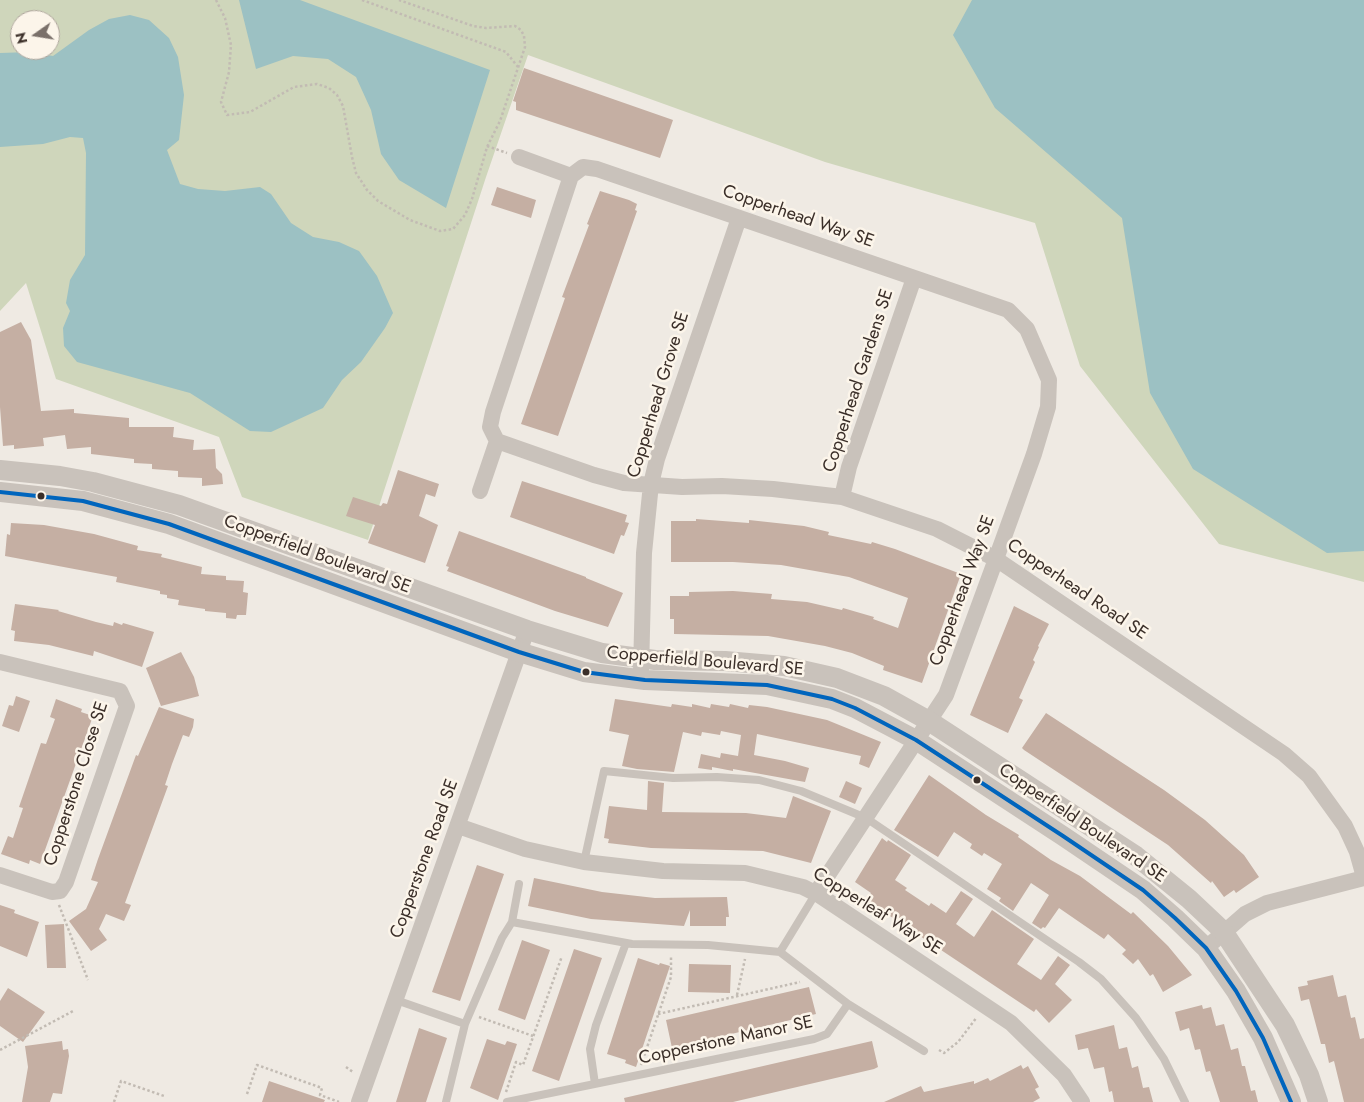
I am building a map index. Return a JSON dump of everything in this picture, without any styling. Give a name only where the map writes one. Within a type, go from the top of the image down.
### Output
[{"type":"street","points":[[519,157],[571,176],[490,427],[497,441],[594,475],[624,483],[651,484]]},
{"type":"street","name":"Copperhead Way SE","points":[[571,176],[582,168],[597,169],[1008,310],[1027,329],[1049,380],[1045,417],[946,695],[816,893]]},
{"type":"street","name":"Copperhead Grove SE","points":[[641,680],[644,554],[651,484],[675,403],[738,218]]},
{"type":"street","name":"Copperhead Gardens SE","points":[[842,497],[849,467],[914,278]]},
{"type":"street","points":[[480,491],[497,441]]},
{"type":"street","name":"Copperfield Boulevard SE","points":[[0,470],[60,476],[136,492],[527,630],[602,653],[642,660],[755,662],[811,671],[877,693],[929,721],[1136,856],[1189,899],[1223,931],[1285,1025],[1309,1075],[1318,1102]]},
{"type":"street","name":"Copperhead Road SE","points":[[651,484],[682,488],[722,486],[773,489],[842,497],[937,530],[996,559],[1284,754],[1308,776],[1346,826],[1357,852],[1364,877]]},
{"type":"street","name":"Copperfield Boulevard SE","points":[[0,492],[83,501],[169,524],[520,652],[584,672],[641,680],[739,682],[800,691],[856,708],[916,740],[1143,890],[1206,948],[1236,991],[1263,1038],[1291,1102]]},
{"type":"street","name":"Copperstone Road SE","points":[[359,1102],[527,630]]},
{"type":"street","name":"Copperstone Close SE","points":[[0,662],[120,691],[127,706],[66,882],[60,891],[52,892],[0,875]]},
{"type":"street","name":"Copperleaf Way SE","points":[[458,826],[525,849],[584,862],[663,871],[745,873],[785,881],[816,893],[1004,1018],[1044,1053],[1064,1075],[1076,1100]]},
{"type":"street","points":[[1206,948],[1223,931],[1245,914],[1267,903],[1364,877]]},
{"type":"lane","points":[[584,862],[604,770],[673,778],[717,777],[759,780],[801,792],[866,818],[1054,944],[1100,980],[1136,1018],[1152,1040],[1185,1102]]},
{"type":"lane","points":[[447,1101],[465,1024],[502,938],[512,922],[519,884]]},
{"type":"lane","points":[[780,952],[816,893]]},
{"type":"lane","points":[[512,922],[626,943],[708,945],[780,952],[848,1004],[924,1051]]},
{"type":"lane","points":[[595,1084],[590,1049],[596,1025],[626,943]]},
{"type":"lane","points":[[396,1000],[465,1024]]},
{"type":"lane","name":"Copperstone Manor SE","points":[[506,1099],[595,1084],[814,1039],[827,1034],[848,1004]]},
{"type":"path","points":[[216,0],[225,18],[231,45],[229,72],[221,102],[227,115],[250,112],[294,87],[317,84],[329,88],[337,95],[344,106],[356,173],[367,190],[378,201],[410,220],[440,231],[458,226],[472,199],[487,146],[500,121],[525,48],[521,30],[515,26],[486,28],[474,26],[399,0]]},
{"type":"path","points":[[362,0],[506,52],[518,67]]},
{"type":"path","points":[[487,146],[519,157]]},
{"type":"path","points":[[52,892],[61,908],[88,980]]},
{"type":"path","points":[[641,1065],[671,977],[671,954]]},
{"type":"path","points":[[506,1099],[516,1062],[523,1064],[562,956]]},
{"type":"path","points":[[737,996],[746,957]]},
{"type":"path","points":[[658,1014],[800,982]]},
{"type":"path","points":[[0,1050],[75,1010]]},
{"type":"path","points":[[939,1050],[944,1053],[958,1042],[978,1015]]},
{"type":"path","points":[[479,1017],[533,1036]]},
{"type":"path","points":[[247,1094],[257,1066],[322,1088],[320,1095],[339,1102]]},
{"type":"path","points":[[346,1067],[352,1072]]},
{"type":"path","points":[[114,1102],[121,1081],[164,1096]]},
{"type":"green space","points":[[0,0],[1364,0],[1364,582],[1219,544],[1080,366],[1035,223],[825,162],[528,55],[486,177],[368,540],[242,497],[219,437],[56,379],[26,283],[0,311]]},
{"type":"water","points":[[239,0],[300,0],[490,70],[446,208],[399,180],[381,154],[371,110],[356,77],[328,59],[293,56],[256,69]]},
{"type":"water","points":[[972,0],[1364,0],[1364,551],[1327,553],[1193,469],[1150,393],[1122,218],[995,108],[953,35]]},
{"type":"water","points":[[130,15],[149,20],[169,38],[178,57],[184,95],[179,140],[167,150],[180,184],[198,189],[225,191],[260,187],[271,194],[291,223],[313,237],[339,242],[359,251],[377,276],[393,313],[385,328],[361,362],[342,380],[323,408],[271,432],[250,431],[190,393],[77,362],[64,346],[63,328],[70,311],[66,303],[70,280],[85,255],[86,153],[83,138],[70,137],[43,144],[0,147],[0,53],[10,53],[10,60],[60,60],[60,51],[89,30],[109,19]]},
{"type":"building","points":[[524,68],[673,120],[660,158],[516,110],[516,102],[513,101]]},
{"type":"building","points":[[497,187],[536,200],[531,218],[491,205]]},
{"type":"building","points":[[600,191],[637,204],[635,210],[637,211],[558,436],[521,424],[565,298],[562,297]]},
{"type":"building","points":[[21,322],[31,340],[41,411],[74,409],[74,413],[129,418],[129,427],[174,427],[173,437],[194,440],[193,450],[215,449],[216,468],[222,474],[223,484],[202,486],[202,478],[178,477],[178,471],[152,469],[152,464],[134,463],[134,459],[91,454],[91,447],[67,449],[65,435],[43,438],[44,446],[14,449],[14,445],[3,446],[0,407],[0,332]]},
{"type":"building","points":[[398,470],[439,484],[435,497],[426,494],[419,516],[438,525],[425,563],[368,543],[375,525],[346,516],[353,497],[381,506],[383,503],[387,504]]},
{"type":"building","points":[[522,481],[627,515],[625,522],[629,523],[624,536],[621,535],[614,554],[510,517]]},
{"type":"building","points":[[696,519],[749,523],[749,520],[804,526],[829,532],[828,535],[871,544],[872,542],[895,549],[961,574],[922,683],[883,670],[884,666],[852,653],[825,646],[768,636],[674,634],[674,619],[670,619],[670,596],[689,596],[689,592],[733,591],[772,594],[771,599],[807,602],[842,610],[843,608],[874,617],[873,619],[898,628],[908,598],[849,577],[781,565],[733,562],[671,562],[671,521],[696,521]]},
{"type":"building","points":[[11,523],[44,525],[94,534],[138,546],[137,550],[162,554],[161,557],[202,567],[201,574],[226,576],[226,580],[244,581],[243,592],[248,593],[246,615],[237,615],[236,619],[226,618],[226,613],[178,605],[179,600],[167,598],[167,595],[160,594],[160,591],[116,582],[117,577],[5,556],[7,534],[10,535]]},
{"type":"building","points":[[459,531],[586,577],[623,593],[608,627],[555,611],[447,571],[449,567],[446,566]]},
{"type":"building","points":[[15,604],[59,610],[113,626],[114,622],[122,625],[123,623],[154,632],[142,667],[94,651],[93,656],[49,645],[14,641],[15,631],[11,630]]},
{"type":"building","points":[[1014,606],[1049,624],[1038,646],[1033,660],[1035,662],[1019,698],[1023,700],[1008,733],[970,715]]},
{"type":"building","points":[[181,652],[194,677],[199,696],[161,706],[146,668]]},
{"type":"building","points":[[16,696],[30,701],[19,732],[2,726],[9,705],[13,706]]},
{"type":"building","points":[[56,699],[82,709],[81,712],[93,716],[40,864],[30,860],[29,864],[1,854],[8,836],[13,838],[23,808],[19,807],[41,743],[46,744],[55,719],[50,717]]},
{"type":"building","points":[[615,699],[671,707],[672,704],[692,707],[692,704],[710,708],[711,704],[729,707],[730,704],[748,708],[749,705],[767,707],[827,720],[881,742],[869,768],[859,764],[861,756],[757,734],[754,755],[809,768],[805,782],[733,769],[733,771],[712,767],[712,770],[698,768],[701,754],[720,758],[721,753],[738,756],[741,735],[721,731],[720,735],[702,732],[701,736],[683,732],[674,772],[637,769],[622,766],[629,735],[609,731]]},
{"type":"building","points":[[159,707],[194,719],[193,727],[189,737],[183,735],[172,764],[165,785],[168,786],[125,903],[131,905],[124,921],[106,914],[99,929],[107,940],[91,951],[69,921],[86,909],[98,882],[91,880],[98,859],[136,755],[138,756]]},
{"type":"building","points":[[1046,713],[1164,790],[1205,820],[1244,855],[1259,877],[1236,893],[1234,890],[1224,897],[1212,881],[1211,883],[1168,845],[1024,750],[1022,748]]},
{"type":"building","points":[[929,775],[986,815],[1019,835],[1018,837],[1051,860],[1080,876],[1131,914],[1133,912],[1168,946],[1192,975],[1163,992],[1153,974],[1150,976],[1138,959],[1133,964],[1122,954],[1126,950],[1108,934],[1104,939],[1059,908],[1045,928],[1041,929],[1032,923],[1049,895],[1031,883],[1013,911],[999,901],[1001,898],[987,889],[1002,864],[984,853],[982,856],[970,848],[972,844],[954,832],[938,857],[894,830]]},
{"type":"building","points":[[648,781],[664,783],[662,812],[746,813],[786,818],[793,796],[831,811],[811,863],[763,851],[651,848],[608,843],[609,839],[604,838],[609,806],[647,810]]},
{"type":"building","points":[[846,781],[862,788],[855,804],[839,797]]},
{"type":"building","points":[[882,838],[911,855],[895,880],[907,888],[905,890],[929,906],[931,903],[946,913],[961,891],[973,899],[956,924],[974,937],[992,910],[1034,939],[1017,964],[1041,980],[1058,956],[1070,965],[1055,984],[1072,1000],[1049,1023],[1036,1009],[1034,1012],[866,900],[871,893],[855,882]]},
{"type":"building","points":[[477,865],[504,874],[460,1001],[432,992]]},
{"type":"building","points":[[534,878],[602,892],[655,898],[727,897],[729,917],[726,917],[726,926],[690,926],[690,910],[684,926],[591,919],[528,906]]},
{"type":"building","points":[[0,905],[15,910],[14,913],[39,922],[27,957],[0,946]]},
{"type":"building","points":[[64,924],[66,968],[47,968],[45,925]]},
{"type":"building","points":[[522,940],[550,950],[525,1020],[498,1010]]},
{"type":"building","points":[[574,949],[602,958],[559,1081],[532,1071]]},
{"type":"building","points":[[638,958],[659,965],[660,963],[670,966],[636,1067],[625,1063],[626,1060],[607,1054]]},
{"type":"building","points":[[689,964],[731,965],[730,993],[688,992]]},
{"type":"building","points":[[1333,975],[1338,997],[1346,995],[1351,1018],[1355,1017],[1360,1039],[1364,1038],[1364,1102],[1344,1102],[1334,1061],[1329,1063],[1325,1044],[1321,1044],[1309,999],[1301,1001],[1298,987],[1308,985],[1307,981]]},
{"type":"building","points":[[809,987],[816,1014],[672,1048],[666,1020]]},
{"type":"building","points":[[8,988],[45,1012],[23,1042],[0,1026],[0,1001]]},
{"type":"building","points":[[1202,1005],[1203,1009],[1211,1007],[1216,1026],[1224,1024],[1231,1050],[1238,1048],[1251,1091],[1255,1090],[1258,1102],[1220,1102],[1210,1071],[1206,1072],[1200,1049],[1195,1050],[1189,1028],[1180,1031],[1175,1012]]},
{"type":"building","points":[[1114,1025],[1119,1049],[1127,1047],[1132,1068],[1138,1066],[1143,1088],[1149,1087],[1153,1102],[1114,1102],[1112,1091],[1109,1092],[1104,1067],[1094,1069],[1088,1048],[1078,1050],[1075,1035]]},
{"type":"building","points":[[419,1028],[447,1038],[426,1102],[396,1102]]},
{"type":"building","points":[[487,1039],[505,1045],[507,1041],[517,1044],[498,1100],[470,1088]]},
{"type":"building","points":[[62,1041],[63,1050],[68,1049],[69,1056],[62,1094],[53,1093],[50,1102],[22,1102],[28,1067],[25,1046]]},
{"type":"building","points":[[872,1041],[878,1067],[874,1069],[733,1102],[625,1102],[624,1098]]},
{"type":"building","points":[[1021,1065],[1023,1069],[1028,1066],[1039,1087],[1035,1089],[1040,1098],[1033,1102],[884,1102],[921,1086],[924,1092],[974,1081],[974,1084],[988,1078],[990,1081]]},
{"type":"building","points":[[269,1081],[325,1100],[324,1102],[262,1102]]},
{"type":"transit line","points":[[0,492],[83,501],[169,524],[519,652],[584,672],[645,680],[767,685],[832,699],[855,708],[916,740],[1063,836],[1143,890],[1175,918],[1206,948],[1236,991],[1263,1038],[1291,1102]]}]
